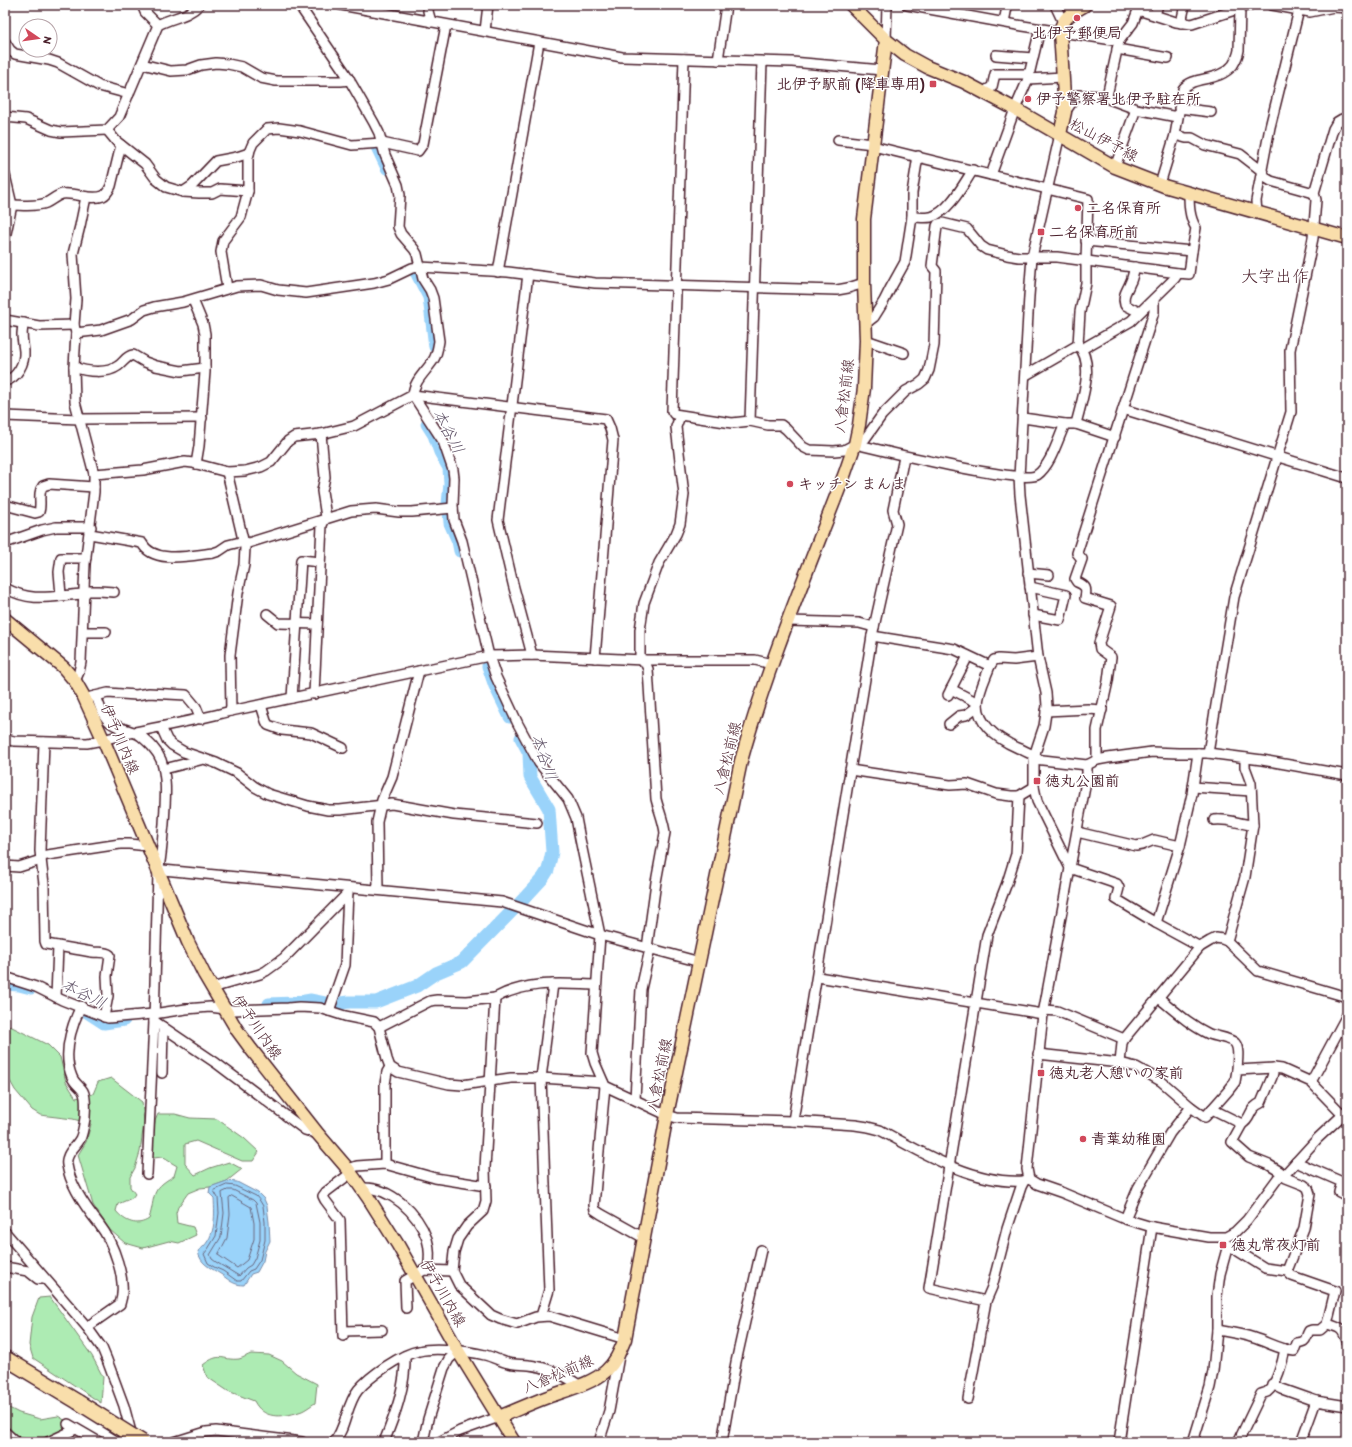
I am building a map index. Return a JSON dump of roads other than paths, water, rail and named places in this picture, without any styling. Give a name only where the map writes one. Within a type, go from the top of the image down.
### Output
[{"type":"highway","points":[[5,1358],[142,1442]]},
{"type":"main road","name":"松山伊予線","points":[[851,5],[886,40],[905,55],[926,66],[964,82],[1015,109],[1115,167],[1160,184],[1347,238]]},
{"type":"main road","points":[[1060,134],[1065,112],[1062,27],[1068,15],[1084,5]]},
{"type":"main road","name":"八倉松前線","points":[[499,1418],[531,1403],[579,1385],[602,1374],[619,1355],[625,1339],[667,1116],[741,761],[750,727],[772,664],[855,444],[862,405],[866,340],[864,219],[886,40]]},
{"type":"main road","name":"伊予川内線","points":[[5,619],[55,660],[90,697],[103,739],[158,872],[188,942],[212,988],[251,1049],[361,1188],[398,1245],[458,1351],[514,1442]]},
{"type":"street","points":[[142,5],[145,12],[158,25]]},
{"type":"street","points":[[5,117],[26,119],[51,130],[61,132],[107,130],[119,117],[158,25],[171,18],[191,13],[199,5]]},
{"type":"street","points":[[299,5],[350,80],[374,123],[398,185],[400,195],[398,227],[401,234],[417,254],[423,279],[433,298],[439,341],[437,352],[434,359],[416,384],[413,395],[443,441],[450,459],[454,478],[454,520],[462,541],[489,656],[496,677],[539,763],[568,799],[573,808],[600,935],[592,1053],[604,1084],[594,1205],[595,1210],[644,1238]]},
{"type":"street","points":[[341,5],[622,57],[824,64],[882,70]]},
{"type":"street","points":[[429,5],[428,11],[430,22]]},
{"type":"street","points":[[485,31],[488,5]]},
{"type":"street","points":[[718,60],[726,5]]},
{"type":"street","points":[[886,5],[886,40]]},
{"type":"street","points":[[907,5],[1040,29],[1062,27],[1118,45],[1168,58]]},
{"type":"street","points":[[1055,5],[1062,27]]},
{"type":"street","points":[[1155,15],[1158,5]]},
{"type":"street","points":[[1181,23],[1185,5]]},
{"type":"street","points":[[1107,96],[1118,45],[1133,23],[1139,7],[1155,15],[1181,23],[1192,24],[1240,7],[1250,5]]},
{"type":"street","points":[[1272,5],[1310,12],[1334,8],[1347,8]]},
{"type":"street","points":[[1004,22],[1007,7]]},
{"type":"street","points":[[1160,184],[1175,135],[1183,89],[1186,85],[1220,76],[1236,61],[1239,50],[1240,7]]},
{"type":"street","points":[[1256,212],[1256,201],[1270,127],[1299,10]]},
{"type":"street","points":[[227,288],[222,252],[223,241],[241,217],[248,191],[249,153],[254,143],[262,133],[267,129],[272,128],[300,131],[352,145],[382,144],[418,151],[423,144],[446,25]]},
{"type":"street","points":[[991,175],[1015,109],[1029,76],[1040,29]]},
{"type":"street","points":[[5,42],[10,50],[15,54],[58,63],[99,86],[129,94]]},
{"type":"street","points":[[498,272],[539,42]]},
{"type":"street","points":[[996,55],[1033,58]]},
{"type":"street","points":[[1153,65],[1154,55]]},
{"type":"street","points":[[684,59],[672,411],[674,414],[732,423],[750,421],[768,425],[781,425],[803,447],[809,450],[844,450],[865,439],[882,415],[906,391],[920,384],[925,379],[929,370],[934,345],[936,271],[932,266],[938,224]]},
{"type":"street","points":[[750,421],[762,62]]},
{"type":"street","points":[[142,64],[171,71],[187,70],[201,65],[216,63],[235,64],[242,66],[260,78],[276,81],[350,80]]},
{"type":"street","points":[[987,95],[988,89],[992,87],[995,74],[1063,77]]},
{"type":"street","points":[[1065,112],[1077,95],[1107,96],[1109,99],[1136,109],[1178,113],[1211,112]]},
{"type":"street","points":[[1115,167],[1136,109]]},
{"type":"street","points":[[1156,923],[1180,846],[1193,787],[1203,753],[1234,597],[1291,412],[1290,350],[1313,238],[1316,200],[1314,193],[1333,129],[1337,122],[1342,119],[1346,119]]},
{"type":"street","points":[[107,130],[121,145],[144,164],[161,183],[174,190],[206,194],[220,189],[248,191]]},
{"type":"street","points":[[1060,134],[1032,257],[1019,477],[1038,657],[1046,692],[1044,726],[1035,757],[1034,787],[1037,801],[1070,868],[1117,884],[1119,888],[1116,899],[1200,947]]},
{"type":"street","points":[[1175,135],[1192,138],[1205,145],[1240,154],[1262,171],[1266,178],[1271,181],[1314,193]]},
{"type":"street","points":[[838,140],[873,145],[1088,199],[1086,283],[1080,312],[1080,347],[1085,356],[1087,370],[1076,424]]},
{"type":"street","points":[[12,205],[38,205],[46,203],[54,197],[63,194],[74,194],[86,197],[103,196],[108,192],[121,145]]},
{"type":"street","points":[[183,192],[192,186],[216,161],[249,153]]},
{"type":"street","points":[[866,324],[878,312],[905,262],[912,217],[912,193],[918,156]]},
{"type":"street","points":[[912,217],[931,217],[939,214],[949,205],[973,170]]},
{"type":"street","points":[[5,175],[12,205],[5,238]]},
{"type":"street","points":[[938,224],[942,223],[967,229],[981,246],[987,250],[1013,256],[1057,257],[1189,274],[1196,228],[1193,223],[1189,205],[1189,192]]},
{"type":"street","points":[[75,681],[81,662],[86,558],[94,487],[94,474],[74,391],[76,299],[73,254],[86,197]]},
{"type":"street","points":[[931,217],[938,224]]},
{"type":"street","points":[[1086,241],[1192,251]]},
{"type":"street","points":[[1135,266],[1131,282],[1124,295],[1124,300],[1125,305],[1139,312]]},
{"type":"street","points":[[5,320],[75,329],[101,330],[132,319],[144,310],[154,306],[193,300],[227,288],[252,285],[306,293],[374,283],[389,279],[412,268],[420,267],[528,274],[595,283],[837,290],[864,283]]},
{"type":"street","points":[[1026,375],[1131,321],[1175,278],[1178,273]]},
{"type":"street","points":[[528,274],[498,520],[532,655]]},
{"type":"street","points":[[1097,760],[1097,730],[1108,681],[1111,657],[1100,649],[1099,643],[1111,606],[1085,598],[1087,588],[1085,585],[1077,582],[1076,579],[1082,559],[1077,553],[1154,312],[1154,299]]},
{"type":"street","points":[[193,300],[203,324],[205,368],[202,418],[196,464]]},
{"type":"street","points":[[5,381],[10,380],[21,366],[24,352],[22,335],[24,323]]},
{"type":"street","points":[[866,340],[904,353]]},
{"type":"street","points":[[74,367],[87,371],[108,371],[116,368],[125,358],[133,355],[156,366],[181,371],[205,368]]},
{"type":"street","points":[[94,474],[143,470],[185,462],[227,472],[245,471],[267,466],[288,441],[294,437],[321,434],[354,426],[413,395],[606,419],[613,440],[595,658]]},
{"type":"street","points":[[1123,409],[1347,478]]},
{"type":"street","points":[[5,416],[80,419],[202,418]]},
{"type":"street","points":[[635,1099],[641,988],[648,948],[656,882],[665,833],[656,800],[648,669],[642,660],[640,630],[646,599],[659,563],[676,534],[680,524],[684,495],[676,427],[680,416]]},
{"type":"street","points":[[1023,418],[1065,424],[1076,424],[1115,437]]},
{"type":"street","points":[[855,444],[904,457],[1011,477],[1037,476],[1052,454],[1065,424]]},
{"type":"street","points":[[314,694],[322,525],[326,517],[322,491],[324,477],[321,434]]},
{"type":"street","points":[[793,1121],[818,978],[872,636],[898,524],[893,510],[904,457]]},
{"type":"street","points":[[227,472],[246,554],[238,593],[230,655],[232,693],[231,711]]},
{"type":"street","points":[[5,505],[35,513],[39,512],[40,509],[40,492],[43,486],[48,484],[94,487]]},
{"type":"street","points":[[5,543],[56,527],[90,531],[142,543],[150,552],[162,556],[212,553],[219,551],[228,545],[244,543],[351,512],[376,509],[412,512],[453,508]]},
{"type":"street","points":[[61,595],[59,572],[61,558],[86,558]]},
{"type":"street","points":[[292,698],[301,560],[320,562]]},
{"type":"street","points":[[1028,573],[1049,576]]},
{"type":"street","points":[[1030,587],[1066,595],[1060,620],[1033,615]]},
{"type":"street","points":[[5,588],[14,593],[34,598],[57,597],[61,595],[99,590],[114,592]]},
{"type":"street","points":[[267,614],[278,623],[317,624]]},
{"type":"street","points":[[789,621],[859,623],[874,627]]},
{"type":"street","points":[[83,632],[106,632]]},
{"type":"street","points":[[872,636],[954,650],[990,666]]},
{"type":"street","points":[[5,739],[14,741],[88,743],[489,656],[532,655],[642,660],[755,660],[772,664]]},
{"type":"street","points":[[968,656],[949,692],[978,705],[982,718],[991,732],[1012,746],[1035,757],[1087,765],[1097,760],[1152,752],[1203,753],[1347,774]]},
{"type":"street","points":[[949,724],[959,716],[966,715],[978,705],[990,666],[994,660],[1014,660],[1038,657]]},
{"type":"street","points":[[378,890],[377,822],[380,806],[392,777],[419,671]]},
{"type":"street","points":[[147,1174],[154,1017],[158,872],[162,857],[166,789],[164,769],[155,749],[135,732],[115,725],[105,718],[90,697],[108,693],[136,695],[149,693],[186,695],[196,707],[201,719]]},
{"type":"street","points":[[261,705],[268,724],[282,730],[311,733],[343,748]]},
{"type":"street","points":[[1046,711],[1088,708],[1102,710]]},
{"type":"street","points":[[161,727],[167,740],[172,745],[184,752],[237,773],[268,794],[308,806],[328,810],[340,810],[392,804],[454,815],[537,823]]},
{"type":"street","points":[[44,742],[41,858],[44,884],[45,942],[46,944],[93,953],[106,953],[110,955],[107,976],[108,996],[104,1017]]},
{"type":"street","points":[[1227,941],[1245,876],[1253,825],[1251,783],[1245,767],[1245,758]]},
{"type":"street","points":[[164,769],[204,759]]},
{"type":"street","points":[[968,1399],[986,1301],[992,1287],[1007,1229],[1026,1180],[1038,1054],[1044,1012],[1087,776],[1087,765]]},
{"type":"street","points":[[850,770],[950,785],[967,784],[996,794],[1010,796],[1019,796],[1034,787]]},
{"type":"street","points":[[1193,787],[1251,791]]},
{"type":"street","points":[[986,1301],[929,1288],[987,935],[1007,883],[1016,854],[1019,796]]},
{"type":"street","points":[[1214,820],[1229,820],[1253,825]]},
{"type":"street","points":[[1077,832],[1136,846],[1154,840],[1180,846]]},
{"type":"street","points":[[5,866],[19,867],[41,858],[120,844],[148,846]]},
{"type":"street","points":[[158,872],[163,870],[348,890],[378,890],[502,902],[600,935],[700,962]]},
{"type":"street","points":[[212,988],[266,971],[284,958],[348,890]]},
{"type":"street","points":[[328,1011],[345,965],[348,890]]},
{"type":"street","points":[[1120,1063],[1124,1038],[1159,998],[1200,947],[1216,938],[1227,941],[1258,971],[1347,997]]},
{"type":"street","points":[[56,997],[58,946]]},
{"type":"street","points":[[5,977],[36,986],[56,997],[81,1006],[104,1017],[154,1017],[186,1009],[210,1007],[240,1010],[310,1007],[374,1022],[379,1027],[390,1067],[398,1072],[449,1084],[462,1085],[511,1078],[541,1078],[604,1084],[667,1116],[677,1118],[704,1120],[793,1121],[868,1127],[880,1130],[961,1171],[1010,1181],[1026,1180],[1063,1193],[1124,1219],[1152,1227],[1227,1241],[1265,1268],[1286,1271],[1292,1276],[1335,1291],[1327,1324],[1320,1330],[1309,1331],[1306,1340],[1304,1342],[1297,1343],[1294,1351],[1237,1333],[1217,1330]]},
{"type":"street","points":[[818,978],[975,1004],[1044,1012],[1057,1012],[1124,1038]]},
{"type":"street","points":[[379,1027],[430,1001],[467,1001],[495,998],[518,988],[552,984],[596,985]]},
{"type":"street","points":[[541,1316],[549,1290],[541,1078],[552,984]]},
{"type":"street","points":[[495,998],[485,1168],[485,1207],[483,1211],[467,1226],[458,1239],[454,1252],[452,1271],[459,1285],[491,1315],[510,1323],[517,1324],[541,1316],[555,1318],[625,1339]]},
{"type":"street","points":[[1038,1054],[1120,1063],[1142,1070],[1161,1081],[1190,1107],[1205,1117],[1235,1082],[1237,1070],[1236,1045],[1234,1041],[1210,1034],[1198,1028],[1159,998]]},
{"type":"street","points":[[81,1006],[72,1024],[68,1046],[68,1064],[72,1076],[83,1092],[85,1099],[85,1119],[80,1138],[68,1155],[67,1164],[71,1177],[84,1205],[99,1224],[114,1253],[120,1268],[122,1282],[120,1304],[87,1327]]},
{"type":"street","points":[[1311,1082],[1347,1015]]},
{"type":"street","points":[[154,1017],[163,1027],[216,1063],[305,1130],[318,1134]]},
{"type":"street","points":[[162,1073],[163,1027]]},
{"type":"street","points":[[385,1164],[385,1084],[387,1072],[390,1067]]},
{"type":"street","points":[[1274,1068],[1272,1077],[1261,1103],[1255,1106],[1245,1122],[1242,1124],[1232,1142],[1249,1157],[1269,1165],[1286,1178],[1308,1188],[1310,1194],[1304,1228],[1286,1271]]},
{"type":"street","points":[[1193,1442],[1210,1387],[1217,1330],[1217,1296],[1227,1241],[1247,1220],[1278,1178],[1345,1113],[1311,1082],[1282,1069],[1237,1070]]},
{"type":"street","points":[[1124,1219],[1138,1188],[1170,1132],[1190,1107]]},
{"type":"street","points":[[1212,1109],[1242,1124]]},
{"type":"street","points":[[1296,1162],[1342,1182],[1339,1192],[1347,1196]]},
{"type":"street","points":[[382,1330],[343,1334],[340,1220],[323,1196],[349,1171],[357,1166],[385,1164],[435,1178],[486,1186]]},
{"type":"street","points":[[361,1188],[370,1187],[391,1195],[413,1216],[422,1228],[427,1239],[430,1255],[428,1270]]},
{"type":"street","points":[[1119,1442],[1152,1227]]},
{"type":"street","points":[[5,1232],[87,1327],[102,1348],[124,1406],[133,1442]]},
{"type":"street","points":[[722,1442],[736,1362],[761,1250]]},
{"type":"street","points":[[5,1267],[28,1271],[38,1279],[46,1279]]},
{"type":"street","points":[[406,1308],[405,1281],[420,1271],[452,1271]]},
{"type":"street","points":[[1327,1324],[1340,1327],[1344,1332],[1347,1341]]},
{"type":"street","points":[[1238,1442],[1261,1394],[1268,1391],[1277,1377],[1282,1365],[1285,1349]]},
{"type":"street","points":[[334,1442],[352,1399],[358,1390],[389,1365],[405,1356],[419,1351],[458,1351],[486,1355],[510,1363],[538,1366],[560,1373],[579,1385]]},
{"type":"street","points":[[423,1442],[428,1419],[444,1368],[449,1359],[458,1351]]},
{"type":"street","points":[[598,1442],[609,1411],[619,1355]]},
{"type":"street","points":[[384,1442],[398,1404],[405,1376],[405,1356]]},
{"type":"street","points":[[1272,1384],[1316,1401],[1347,1406]]},
{"type":"street","points":[[1302,1442],[1316,1401]]},
{"type":"street","points":[[438,1442],[460,1431],[499,1418]]},
{"type":"street","points":[[52,1441],[72,1426],[99,1442]]},
{"type":"street","points":[[5,1432],[16,1442]]},
{"type":"street","points":[[174,1442],[206,1432],[302,1442]]},
{"type":"water","points":[[227,1181],[237,1182],[258,1193],[264,1199],[267,1206],[270,1241],[265,1251],[263,1261],[257,1272],[251,1274],[244,1285],[232,1282],[207,1266],[201,1260],[198,1251],[208,1240],[213,1228],[214,1198],[209,1193],[210,1187]]},
{"type":"waterway","name":"本谷川","points":[[377,147],[387,168]]},
{"type":"waterway","name":"本谷川","points":[[416,272],[429,297],[435,347]]},
{"type":"waterway","name":"本谷川","points":[[427,424],[434,435],[440,452],[449,468],[450,483],[448,504]]},
{"type":"waterway","name":"本谷川","points":[[449,511],[450,523],[458,541],[460,551]]},
{"type":"waterway","name":"本谷川","points":[[488,666],[495,686],[510,717]]},
{"type":"waterway","name":"本谷川","points":[[519,904],[543,878],[548,870],[552,852],[549,809],[530,777],[529,753],[521,738]]},
{"type":"waterway","name":"本谷川","points":[[334,1004],[349,1002],[376,1002],[417,986],[436,973],[462,962],[514,909]]},
{"type":"waterway","name":"本谷川","points":[[5,984],[31,988]]},
{"type":"waterway","name":"本谷川","points":[[269,1004],[294,1003],[311,1000],[326,1003]]},
{"type":"waterway","name":"本谷川","points":[[80,1009],[104,1023],[124,1020]]},
{"type":"place","name":"北伊予郵便局","points":[[1077,18]]},
{"type":"place","name":"北伊予駅前 (降車専用)","points":[[933,84]]},
{"type":"place","name":"伊予警察署北伊予駐在所","points":[[1028,99]]},
{"type":"place","name":"二名保育所","points":[[1078,208]]},
{"type":"place","name":"二名保育所前","points":[[1041,232]]},
{"type":"place","name":"キッチン まんま","points":[[790,484]]},
{"type":"place","name":"徳丸公園前","points":[[1037,781]]},
{"type":"place","name":"徳丸老人憩いの家前","points":[[1041,1073]]},
{"type":"place","name":"青葉幼稚園","points":[[1083,1139]]},
{"type":"place","name":"徳丸常夜灯前","points":[[1223,1245]]},
{"type":"district","name":"大字出作","points":[[1275,276]]}]
